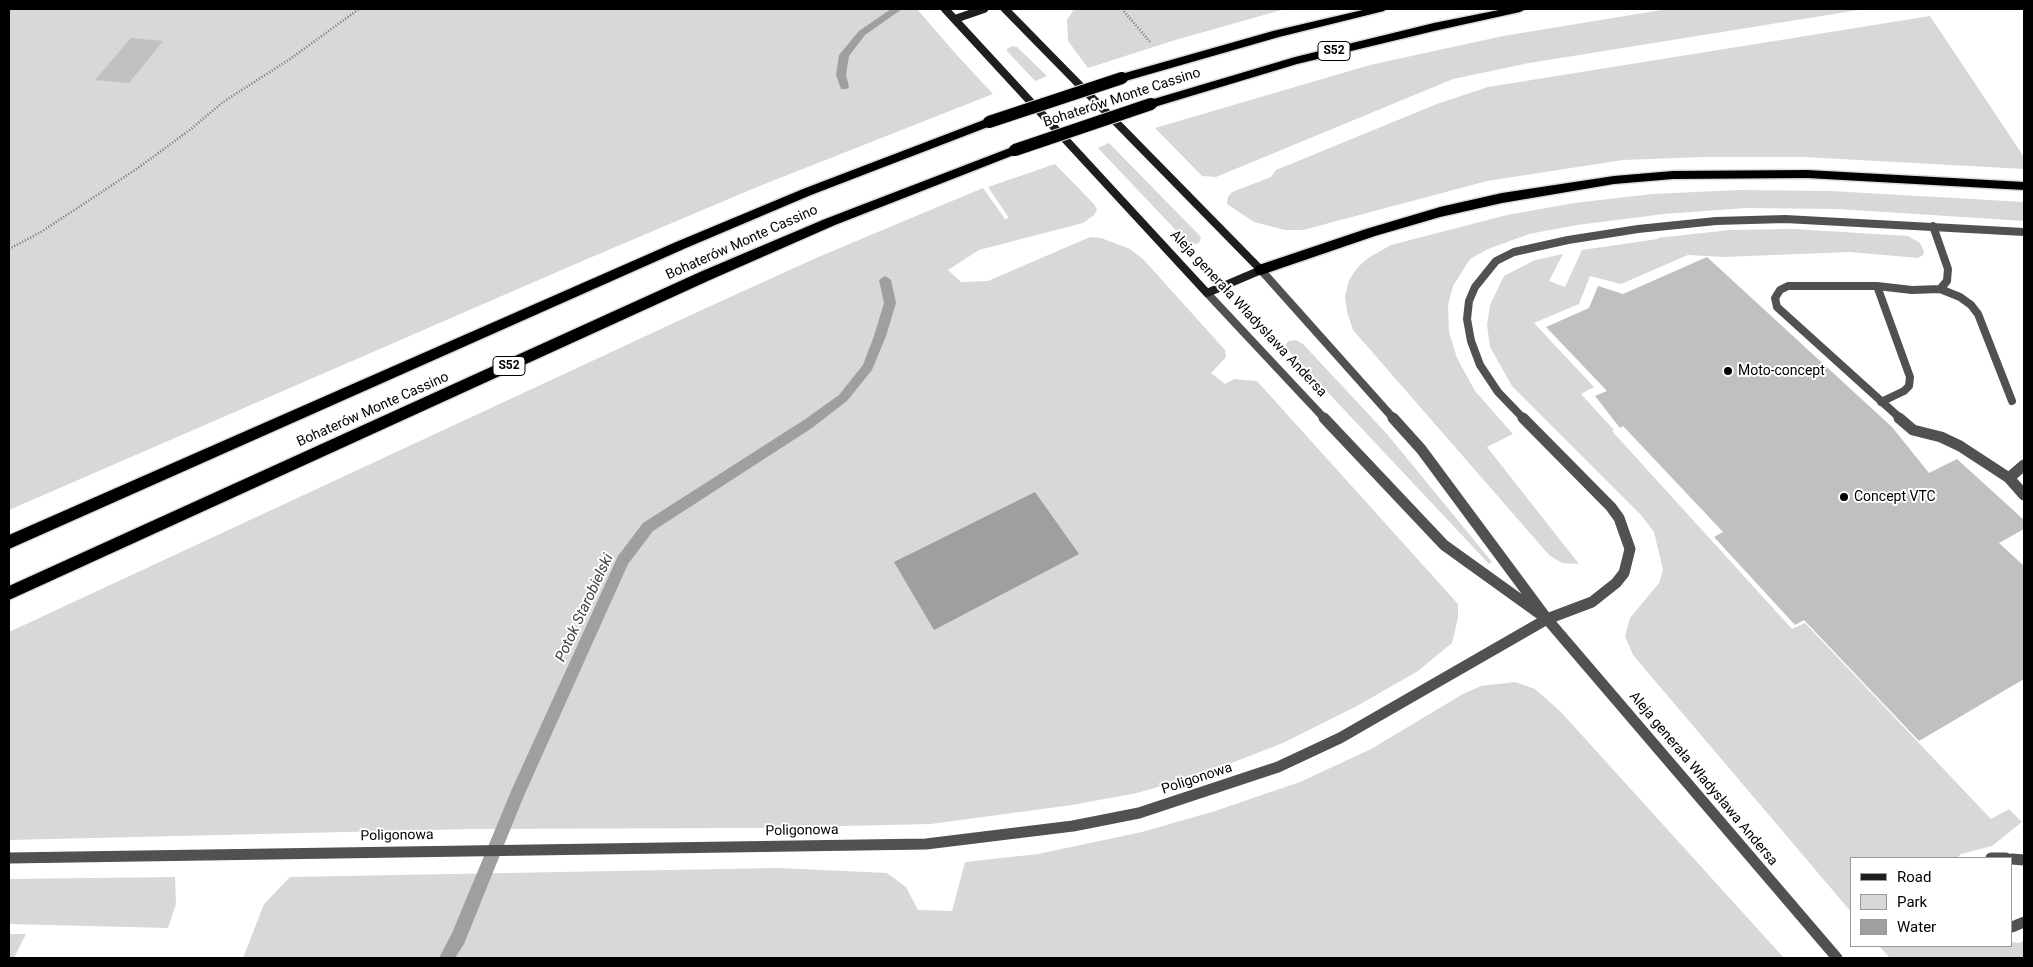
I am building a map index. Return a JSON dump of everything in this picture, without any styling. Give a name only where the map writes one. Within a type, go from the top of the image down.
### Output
[{"type":"highway","name":"Bohaterów Monte Cassino","points":[[9,542],[681,245],[807,192],[989,122],[1122,78],[1276,34],[1380,9]]},
{"type":"highway","name":"Bohaterów Monte Cassino","points":[[9,593],[705,276],[839,218],[1015,150],[1151,104],[1295,61],[1434,27],[1520,9]]},
{"type":"highway","points":[[1261,270],[1371,232],[1440,212],[1502,198],[1614,180],[1673,175],[1807,174],[2024,186]]},
{"type":"main road","name":"Aleja generała Władysława Andersa","points":[[945,9],[1207,294]]},
{"type":"main road","points":[[955,19],[984,9]]},
{"type":"main road","name":"Aleja generała Władysława Andersa","points":[[1005,9],[1261,270]]},
{"type":"main road","points":[[1207,294],[1261,270]]},
{"type":"street","name":"Poligonowa","points":[[9,858],[91,855],[926,844],[1073,826],[1139,812],[1278,767],[1340,738],[1547,619],[1592,602],[1616,583],[1624,573],[1630,549],[1619,518],[1611,507],[1498,392],[1480,365],[1467,319],[1469,301],[1475,287],[1496,261],[1514,252],[1568,240],[1638,229],[1716,221],[1785,219],[2024,232]]},
{"type":"street","points":[[1933,226],[1948,270],[1947,281],[1940,289]]},
{"type":"street","name":"Aleja generała Władysława Andersa","points":[[1261,270],[1421,449],[1547,619],[1837,958]]},
{"type":"street","points":[[2012,401],[1978,314],[1971,305],[1960,297],[1940,289],[1912,290],[1877,286],[1788,286],[1780,290],[1775,298],[1776,307],[1913,430],[1942,437],[1960,446],[2009,478],[2024,495]]},
{"type":"street","points":[[1877,286],[1910,377],[1909,386],[1904,391],[1881,402]]},
{"type":"street","name":"Aleja generała Władysława Andersa","points":[[1207,294],[1444,545],[1547,619]]},
{"type":"street","points":[[2009,478],[2024,466]]},
{"type":"path","points":[[9,249],[41,232],[138,168],[192,129],[223,102],[359,9]]},
{"type":"path","points":[[1122,9],[1153,46]]},
{"type":"green space","points":[[9,9],[917,9],[993,94],[757,187],[9,510]]},
{"type":"green space","points":[[1074,9],[1285,9],[1172,41],[1088,68],[1068,41],[1067,20]]},
{"type":"green space","points":[[1668,9],[1865,9],[1529,63],[1453,79],[1216,177],[1202,176],[1155,128],[1370,65],[1503,36]]},
{"type":"green space","points":[[1930,16],[2024,157],[2024,169],[1804,157],[1705,157],[1623,160],[1487,181],[1303,230],[1285,230],[1254,222],[1227,204],[1228,197],[1232,192],[1271,177],[1276,170],[1437,104],[1488,87]]},
{"type":"green space","points":[[1012,46],[1017,47],[1047,76],[1035,81],[1007,51]]},
{"type":"green space","points":[[1109,143],[1201,237],[1199,243],[1192,245],[1187,242],[1098,148]]},
{"type":"green space","points":[[1055,164],[1094,204],[1097,210],[1094,215],[1083,223],[979,250],[948,270],[961,282],[988,281],[1090,237],[1101,238],[1130,249],[1143,259],[1225,350],[1226,357],[1211,373],[1225,384],[1234,379],[1257,381],[1458,604],[1458,618],[1452,643],[1418,671],[1357,706],[1283,743],[1203,774],[1137,793],[1072,805],[931,824],[754,828],[471,829],[9,840],[9,632],[706,308],[816,258],[983,188],[1005,219],[1009,218],[988,187]]},
{"type":"green space","points":[[1739,190],[1831,191],[2024,202],[2024,221],[1839,209],[1746,208],[1664,214],[1577,225],[1529,234],[1488,249],[1470,259],[1453,286],[1448,305],[1449,332],[1457,358],[1475,391],[1513,434],[1487,447],[1579,564],[1562,563],[1549,555],[1353,330],[1347,312],[1345,296],[1349,280],[1358,267],[1368,258],[1391,245],[1507,215],[1574,203],[1652,194]]},
{"type":"green space","points":[[1793,229],[1908,236],[1920,243],[1924,251],[1923,255],[1918,258],[1850,252],[1724,257],[1688,255],[1621,284],[1590,276],[1579,304],[1534,323],[1594,387],[1581,394],[1614,430],[1612,431],[1792,629],[1805,623],[1991,819],[2009,809],[2022,822],[1992,846],[1961,854],[1958,857],[1850,857],[1850,911],[1633,655],[1625,636],[1630,618],[1659,583],[1663,570],[1654,532],[1641,515],[1512,386],[1490,347],[1487,325],[1490,305],[1504,276],[1535,260],[1563,254],[1549,281],[1565,287],[1582,250],[1657,238],[1730,230]]},
{"type":"green space","points":[[1296,340],[1303,344],[1387,434],[1492,562],[1489,564],[1288,350],[1286,344],[1289,341]]},
{"type":"green space","points":[[1515,682],[1535,689],[1560,711],[1784,958],[243,958],[264,904],[290,877],[778,868],[887,873],[906,887],[918,910],[952,911],[965,862],[1038,854],[1142,832],[1215,811],[1300,782],[1371,749],[1463,694],[1481,686]]},
{"type":"green space","points":[[175,877],[176,904],[168,928],[9,924],[9,879]]},
{"type":"green space","points":[[9,934],[26,934],[14,958],[9,958]]},
{"type":"green space","points":[[2024,941],[2024,958],[1890,958],[1880,947],[2013,947],[2013,942]]},
{"type":"water","points":[[1035,492],[1079,554],[934,630],[894,562]]},
{"type":"building","points":[[131,38],[163,41],[129,83],[95,80]]},
{"type":"building","name":"Concept VTC","points":[[1707,257],[1892,427],[1929,473],[1957,459],[2024,520],[2024,529],[1999,543],[2024,566],[2024,679],[1919,741],[1804,620],[1795,625],[1714,537],[1723,532],[1623,426],[1620,428],[1595,396],[1607,391],[1546,327],[1589,308],[1598,286],[1623,294]]},
{"type":"waterway","points":[[844,87],[841,75],[844,55],[862,33],[897,9]]},
{"type":"waterway","name":"Potok Starobielski","points":[[447,958],[458,938],[517,794],[623,560],[648,527],[808,424],[843,398],[868,367],[880,336],[890,303],[885,280]]},
{"type":"place","name":"Moto-concept","points":[[1728,371]]},
{"type":"place","name":"Concept VTC","points":[[1844,497]]}]
